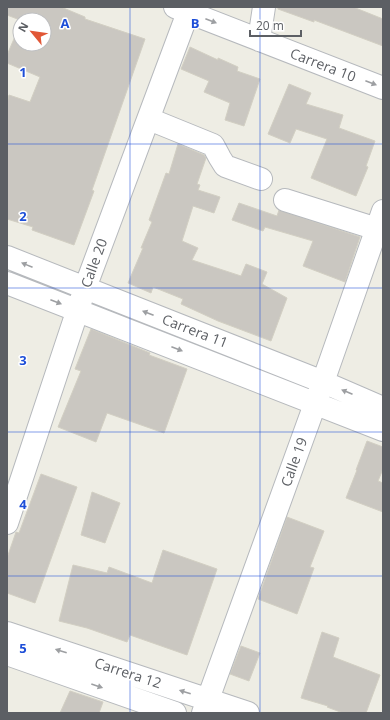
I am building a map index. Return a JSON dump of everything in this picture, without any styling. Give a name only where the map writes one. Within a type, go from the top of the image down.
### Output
[{"type":"street","points":[[259,40],[264,7]]},
{"type":"street","name":"Carrera 10","points":[[184,9],[383,88]]},
{"type":"street","name":"Calle 20","points":[[7,523],[85,288],[149,118],[184,9]]},
{"type":"street","points":[[149,118],[213,145],[225,166],[261,179]]},
{"type":"street","points":[[285,200],[380,220]]},
{"type":"street","name":"Calle 19","points":[[205,706],[323,382],[380,220]]},
{"type":"street","name":"Carrera 11","points":[[7,257],[323,382],[383,408]]},
{"type":"street","name":"Carrera 11","points":[[7,283],[383,430]]},
{"type":"street","name":"Carrera 12","points":[[7,633],[205,706],[248,713]]},
{"type":"street","name":"Carrera 12","points":[[7,654],[175,713]]},
{"type":"building","points":[[7,7],[61,7],[85,17],[85,19],[145,39],[92,190],[94,191],[74,245],[32,230],[33,227],[7,219],[7,103],[9,95],[30,102],[40,77],[7,63],[7,55],[12,43],[12,52],[52,52],[52,12],[12,12],[12,17],[7,15]]},
{"type":"building","points":[[278,7],[353,7],[383,19],[383,46],[314,20],[314,22],[278,9]]},
{"type":"building","points":[[190,47],[218,60],[218,58],[238,67],[237,71],[260,79],[244,126],[225,120],[230,103],[204,92],[209,81],[181,69]]},
{"type":"building","points":[[289,84],[311,93],[306,104],[343,115],[339,128],[375,141],[366,166],[368,167],[356,196],[311,178],[327,139],[296,129],[290,143],[268,134]]},
{"type":"building","points":[[178,144],[204,155],[206,158],[197,184],[200,185],[198,190],[220,197],[214,213],[193,206],[182,241],[198,248],[192,260],[241,276],[246,264],[267,272],[262,284],[287,298],[271,341],[218,321],[181,304],[183,299],[153,287],[151,293],[128,283],[143,248],[141,248],[152,222],[149,220],[166,173],[169,174]]},
{"type":"building","points":[[239,203],[277,216],[279,210],[360,237],[345,282],[303,266],[313,241],[265,227],[263,231],[232,220]]},
{"type":"building","points":[[91,329],[150,353],[149,355],[187,369],[164,433],[107,413],[96,442],[58,427],[81,371],[75,369]]},
{"type":"building","points":[[367,441],[383,447],[383,469],[378,481],[383,483],[383,512],[346,498]]},
{"type":"building","points":[[41,474],[77,487],[35,603],[7,593],[7,558],[16,532],[19,533]]},
{"type":"building","points":[[92,492],[120,503],[105,543],[81,535]]},
{"type":"building","points":[[287,517],[324,531],[310,567],[314,568],[297,614],[258,599]]},
{"type":"building","points":[[163,550],[217,569],[187,655],[130,635],[127,642],[87,628],[59,621],[73,565],[107,573],[109,567],[152,583]]},
{"type":"building","points":[[322,632],[339,638],[333,657],[380,675],[366,713],[343,713],[327,707],[328,706],[301,698]]},
{"type":"building","points":[[241,646],[260,653],[249,681],[230,674]]},
{"type":"building","points":[[70,691],[103,702],[99,713],[60,713]]}]
